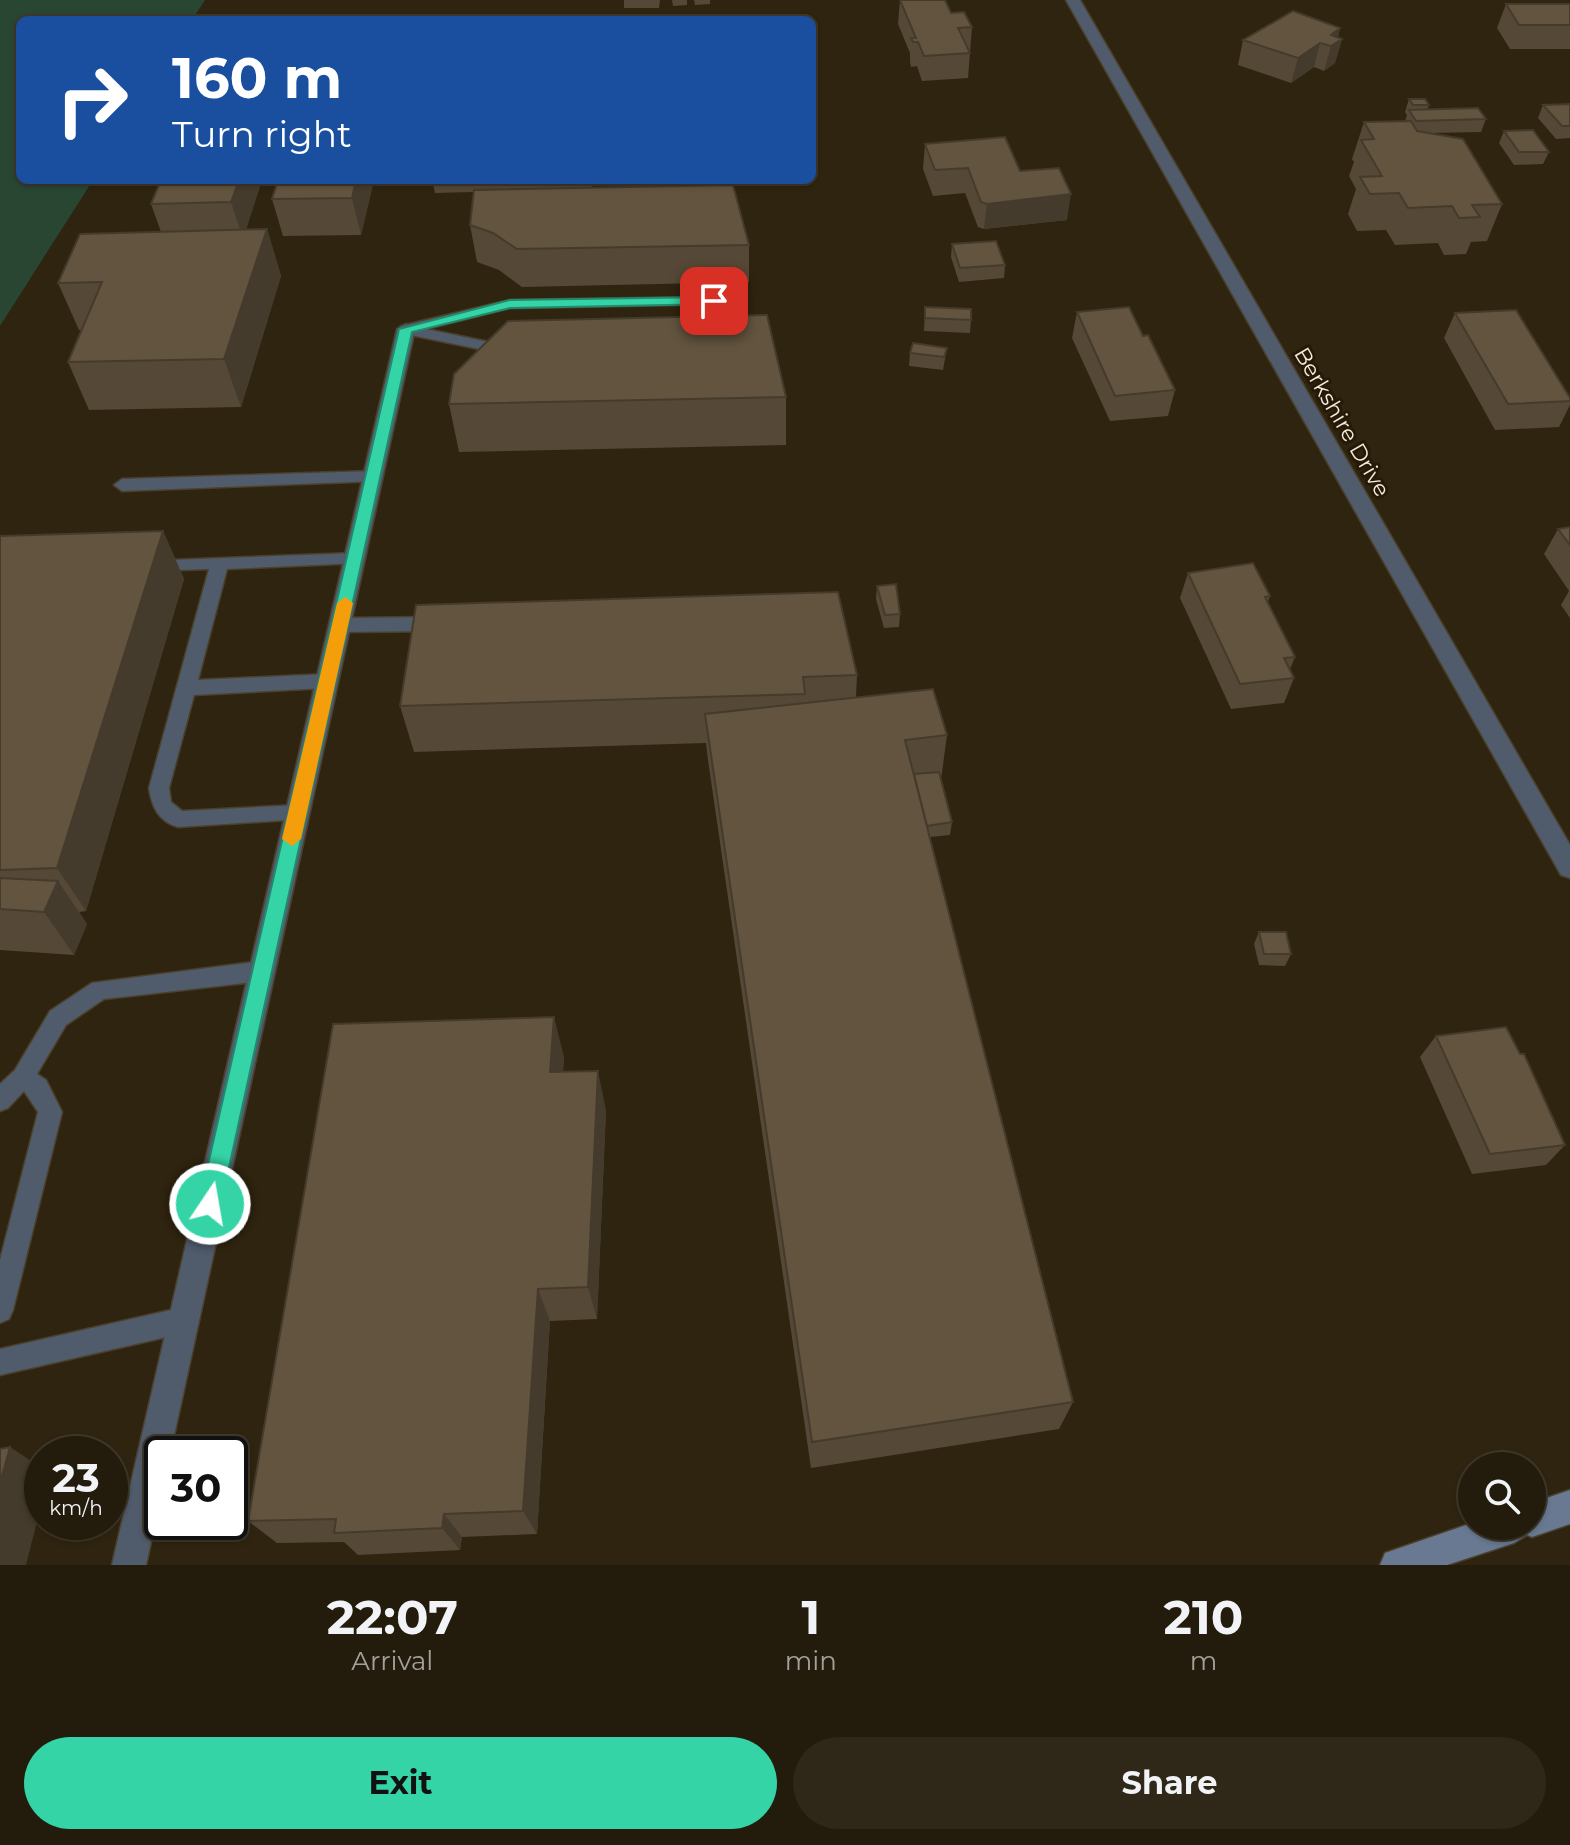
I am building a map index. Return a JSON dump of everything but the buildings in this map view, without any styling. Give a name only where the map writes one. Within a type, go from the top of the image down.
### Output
[{"type":"main road","points":[[1546,1515],[1570,1507]]},
{"type":"main road","points":[[1397,1565],[1472,1540]]},
{"type":"street","name":"Berkshire Drive","points":[[1073,0],[1570,868]]},
{"type":"street","points":[[129,1565],[406,329]]},
{"type":"lane","points":[[406,329],[510,304],[714,301]]},
{"type":"lane","points":[[406,329],[516,352],[531,352]]},
{"type":"lane","points":[[122,485],[373,477]]},
{"type":"lane","points":[[126,566],[355,559]]},
{"type":"lane","points":[[220,563],[159,788],[162,806],[178,819],[297,813]]},
{"type":"lane","points":[[340,625],[464,623]]},
{"type":"lane","points":[[187,688],[327,681]]},
{"type":"lane","points":[[0,1100],[23,1077],[58,1018],[100,990],[262,971]]},
{"type":"lane","points":[[0,1310],[50,1112],[38,1088],[23,1077]]},
{"type":"lane","points":[[0,1362],[184,1320]]},
{"type":"green space","points":[[0,0],[205,0],[195,16],[16,16],[16,184],[90,184],[0,326]]},
{"type":"slow traffic","points":[[292,839],[345,603]]},
{"type":"route","points":[[210,1204],[406,329],[510,304],[714,301]]}]
